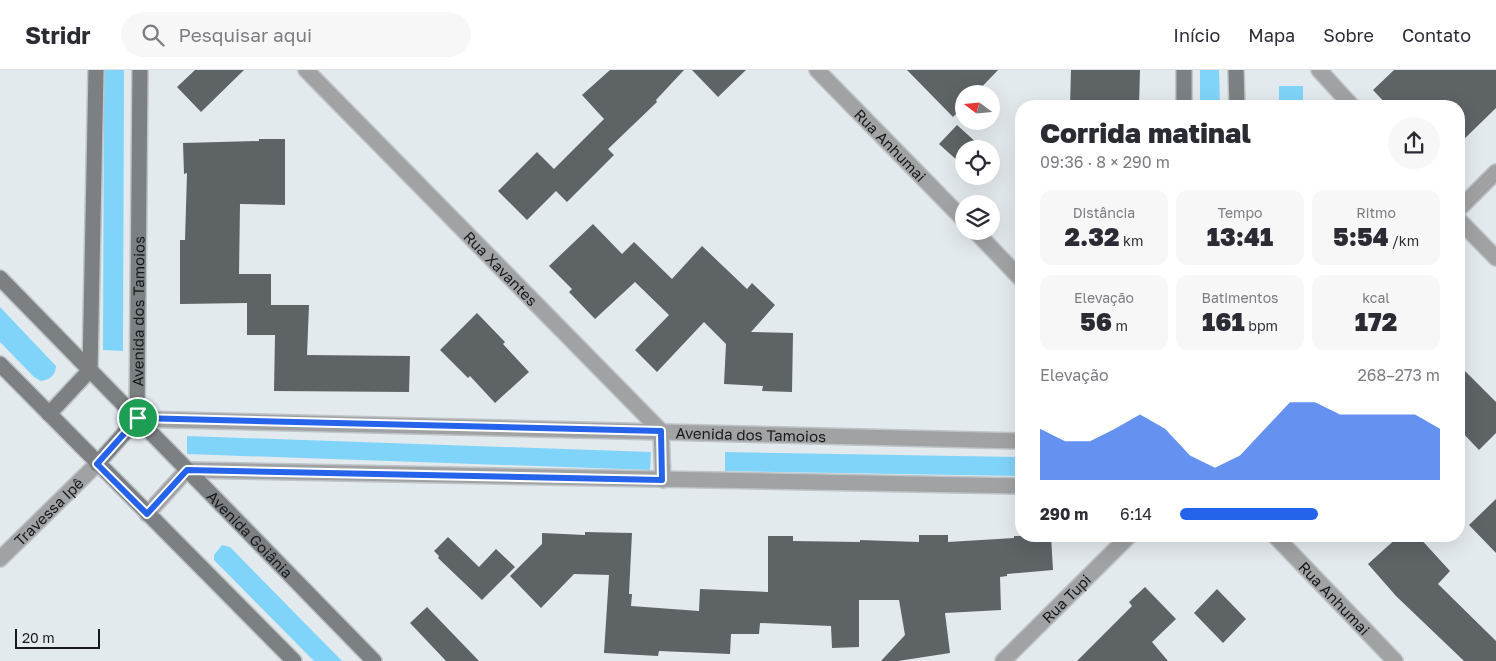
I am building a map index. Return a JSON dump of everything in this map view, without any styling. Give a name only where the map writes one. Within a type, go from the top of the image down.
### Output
[{"type":"street","points":[[49,414],[90,370],[96,70]]},
{"type":"street","name":"Avenida dos Tamoios","points":[[140,70],[138,418],[1015,441]]},
{"type":"street","name":"Rua Xavantes","points":[[306,70],[661,431]]},
{"type":"street","name":"Rua Anhumai","points":[[817,70],[955,211]]},
{"type":"street","points":[[1184,70],[1184,100]]},
{"type":"street","points":[[1236,70],[1237,100]]},
{"type":"street","points":[[1319,70],[1346,100]]},
{"type":"street","points":[[1465,203],[1496,172]]},
{"type":"street","points":[[1465,226],[1496,258]]},
{"type":"street","points":[[984,240],[1015,273]]},
{"type":"street","name":"Avenida Goiânia","points":[[0,278],[374,661]]},
{"type":"street","points":[[0,364],[294,661]]},
{"type":"street","points":[[97,464],[138,418]]},
{"type":"street","points":[[661,431],[662,480]]},
{"type":"street","name":"Travessa Ipê","points":[[0,559],[97,464]]},
{"type":"street","points":[[147,514],[187,470],[1015,486]]},
{"type":"street","name":"Rua Tupi","points":[[1003,661],[1123,542]]},
{"type":"street","name":"Rua Anhumai","points":[[1281,542],[1395,661]]},
{"type":"shaded area","points":[[104,70],[124,70],[123,351],[103,350]]},
{"type":"shaded area","points":[[1200,70],[1219,70],[1220,100],[1200,100]]},
{"type":"shaded area","points":[[1279,86],[1303,86],[1303,100],[1279,100]]},
{"type":"shaded area","points":[[0,307],[56,366],[55,372],[50,378],[41,381],[34,377],[0,342]]},
{"type":"shaded area","points":[[187,436],[651,452],[650,470],[187,454]]},
{"type":"shaded area","points":[[725,452],[1015,457],[1015,476],[725,471]]},
{"type":"shaded area","points":[[222,545],[230,547],[342,661],[314,661],[214,560],[214,555]]},
{"type":"building","points":[[195,70],[244,70],[201,112],[177,87]]},
{"type":"building","points":[[610,70],[684,70],[656,100],[657,102],[608,149],[614,155],[567,202],[556,191],[527,220],[498,191],[537,152],[554,169],[604,119],[582,95]]},
{"type":"building","points":[[692,70],[746,70],[718,97]]},
{"type":"building","points":[[907,70],[998,70],[984,85],[955,85],[955,115],[953,117]]},
{"type":"building","points":[[1071,70],[1140,70],[1139,100],[1070,100]]},
{"type":"building","points":[[1394,70],[1496,70],[1496,108],[1465,138],[1465,100],[1382,100],[1373,90]]},
{"type":"building","points":[[955,127],[955,130],[963,130],[974,140],[955,140],[955,158],[939,144]]},
{"type":"building","points":[[259,139],[285,139],[285,205],[240,204],[239,274],[271,274],[271,305],[309,305],[307,355],[410,356],[409,392],[274,391],[275,335],[247,335],[247,303],[180,304],[180,240],[185,240],[187,173],[184,174],[183,143],[259,141]]},
{"type":"building","points":[[593,224],[622,254],[634,242],[672,279],[702,246],[747,289],[752,283],[775,305],[751,332],[793,333],[792,392],[762,391],[763,386],[724,384],[726,344],[704,322],[657,372],[635,350],[669,315],[635,282],[595,319],[569,292],[572,289],[549,266]]},
{"type":"building","points":[[477,313],[505,342],[503,344],[529,372],[495,403],[470,376],[468,378],[440,350]]},
{"type":"building","points":[[1465,371],[1496,402],[1496,433],[1479,450],[1465,435]]},
{"type":"building","points":[[1496,499],[1496,553],[1469,525]]},
{"type":"building","points":[[585,532],[632,533],[629,594],[632,594],[631,606],[699,611],[700,589],[768,592],[768,536],[793,536],[793,541],[860,542],[860,540],[919,542],[919,535],[948,535],[948,542],[1014,538],[1015,536],[1015,542],[1051,542],[1053,570],[1007,574],[1007,576],[1000,577],[1001,610],[945,613],[950,653],[898,661],[881,661],[905,635],[899,600],[859,600],[859,647],[832,648],[831,626],[760,623],[759,634],[731,634],[730,654],[659,651],[658,656],[604,653],[609,575],[574,574],[541,608],[510,576],[542,544],[542,533],[585,535]]},
{"type":"building","points":[[448,537],[479,567],[496,549],[515,567],[482,600],[438,558],[439,556],[434,551]]},
{"type":"building","points":[[1392,542],[1423,542],[1450,571],[1438,584],[1496,641],[1496,661],[1464,661],[1396,596],[1368,564]]},
{"type":"building","points":[[1145,587],[1176,619],[1152,642],[1168,661],[1077,661],[1132,606],[1129,602]]},
{"type":"building","points":[[1217,589],[1246,619],[1223,643],[1194,613]]},
{"type":"building","points":[[427,607],[479,661],[446,661],[410,623]]},
{"type":"route","points":[[138,418],[661,431],[662,480],[187,470],[147,514],[97,464],[138,418]]}]
